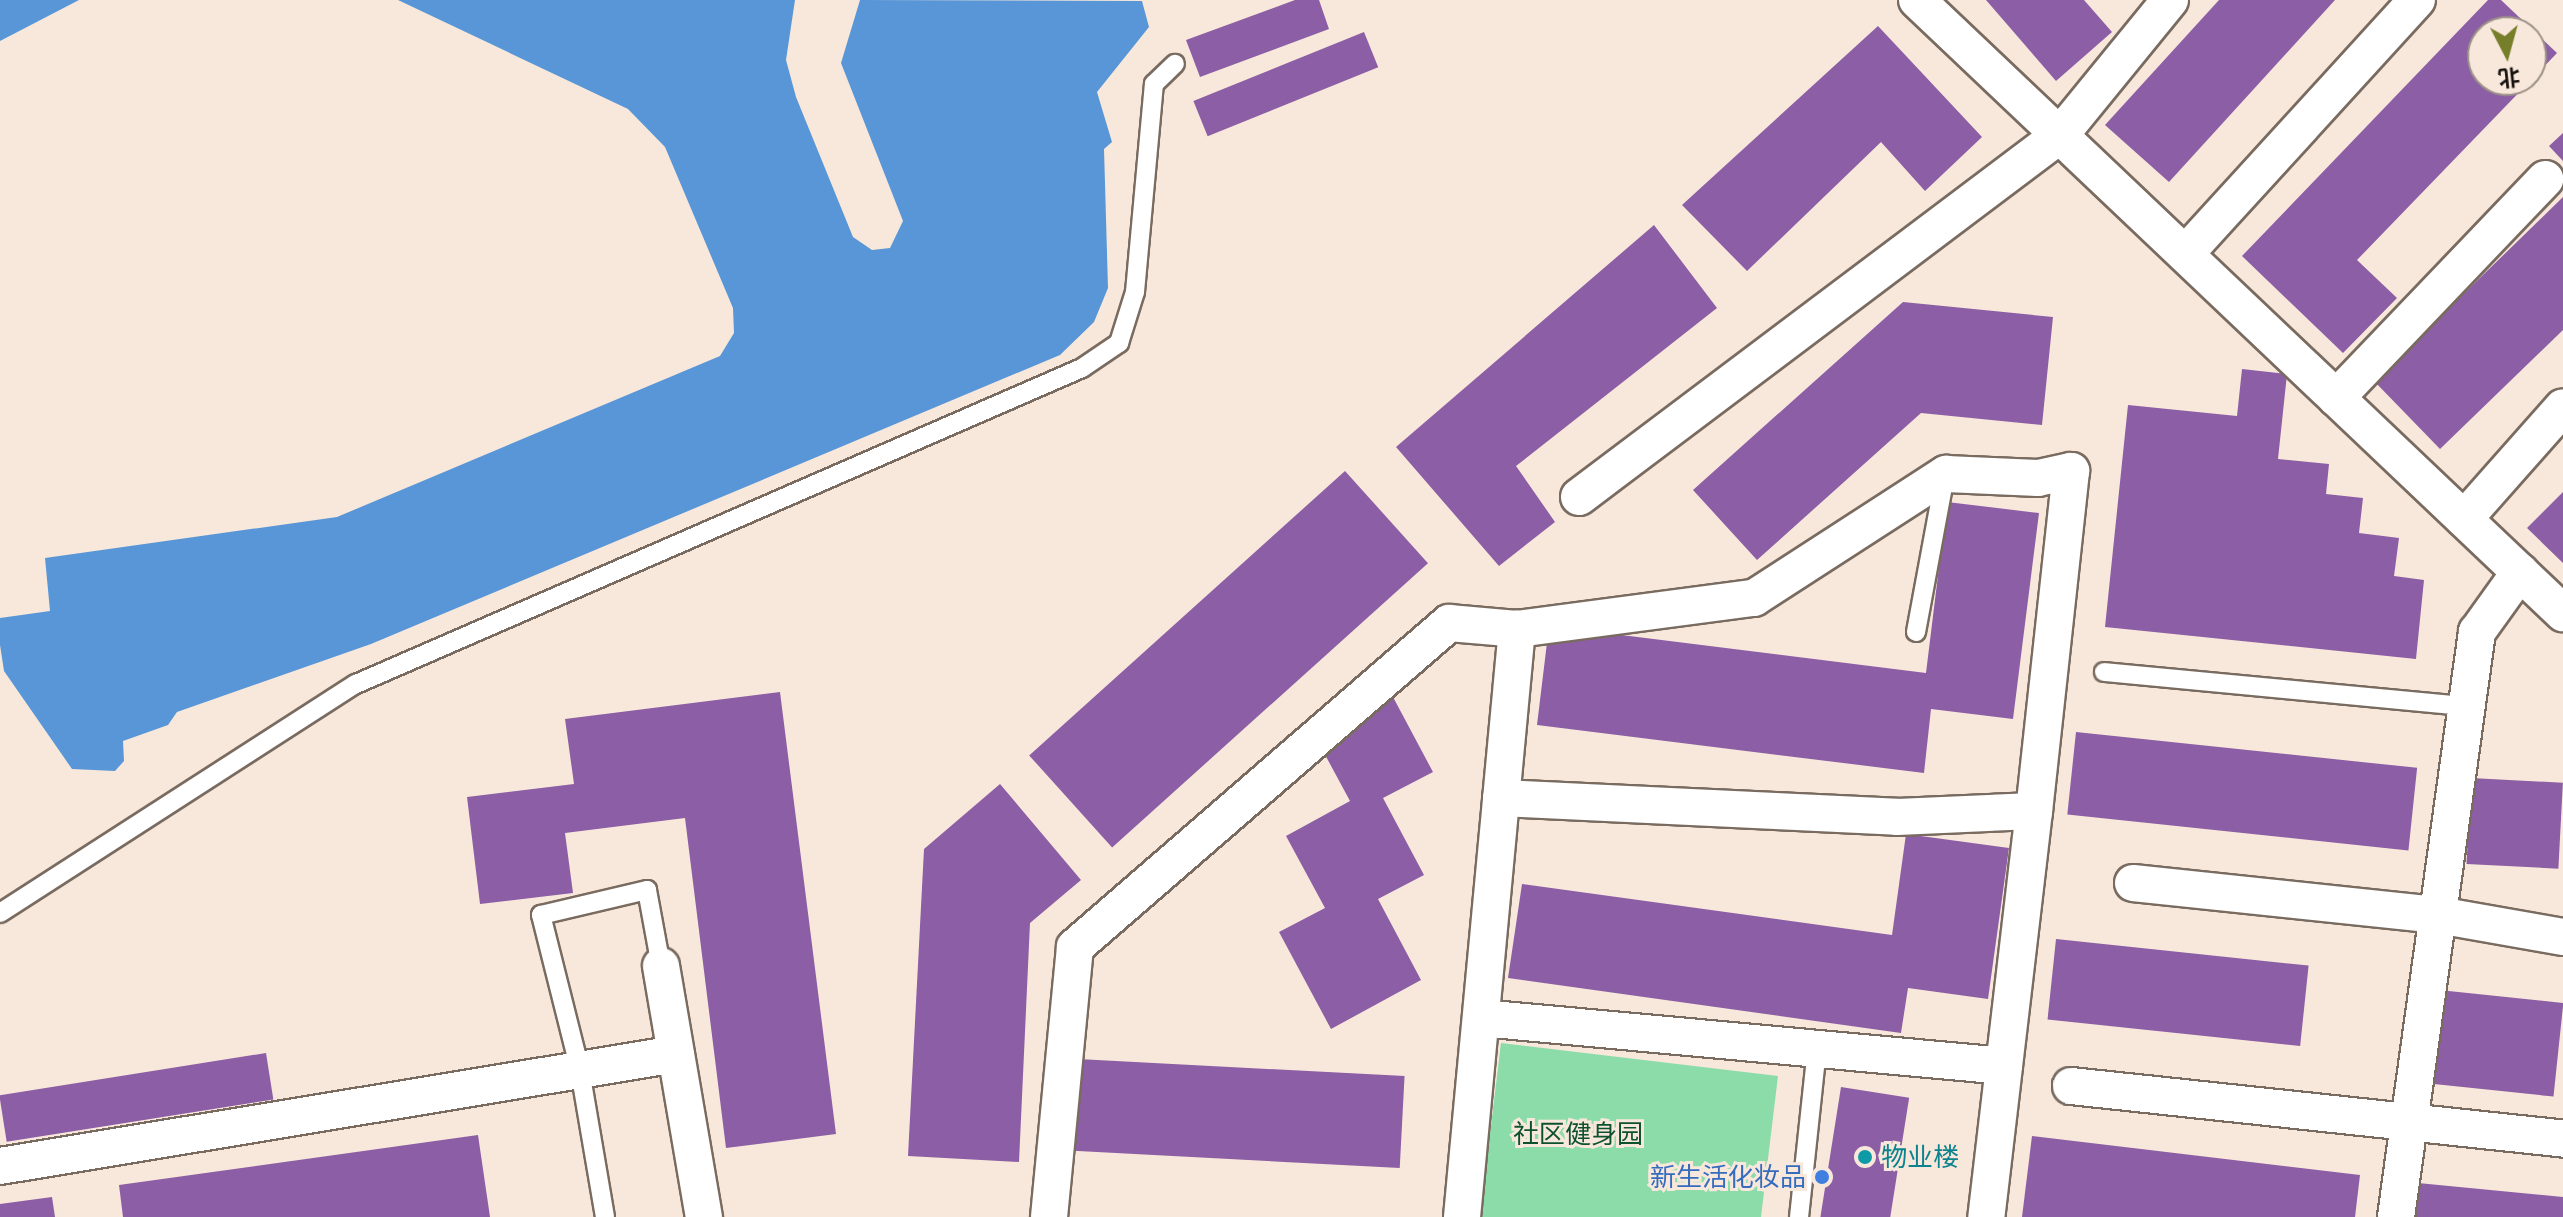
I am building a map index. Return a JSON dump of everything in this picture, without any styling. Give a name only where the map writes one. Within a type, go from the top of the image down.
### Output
[{"type":"street","points":[[1917,0],[2563,613]]},
{"type":"street","points":[[1579,497],[2060,135],[2170,0]]},
{"type":"street","points":[[2185,254],[2417,0]]},
{"type":"street","points":[[2336,398],[2545,179]]},
{"type":"street","points":[[2464,519],[2563,407]]},
{"type":"street","points":[[1049,1217],[1075,947],[1449,623],[1517,629],[1754,598],[1946,474],[2038,478],[2071,471],[1986,1217]]},
{"type":"street","points":[[2396,1217],[2477,632],[2520,572]]},
{"type":"street","points":[[1462,1217],[1517,629]]},
{"type":"street","points":[[1501,798],[1897,817],[2034,811]]},
{"type":"street","points":[[2133,883],[2438,915],[2563,937]]},
{"type":"street","points":[[661,966],[704,1217]]},
{"type":"street","points":[[1481,1018],[2004,1066]]},
{"type":"street","points":[[0,1166],[676,1054]]},
{"type":"street","points":[[2071,1086],[2563,1139]]},
{"type":"lane","points":[[0,913],[356,684],[1082,368],[1119,343],[1135,292],[1154,84],[1175,64]]},
{"type":"lane","points":[[1916,632],[1946,474]]},
{"type":"lane","points":[[2104,672],[2467,706]]},
{"type":"lane","points":[[605,1217],[580,1070],[541,915],[647,890],[661,966]]},
{"type":"lane","points":[[1799,1217],[1817,1049]]},
{"type":"green space","name":"社区健身园","points":[[1501,1043],[1778,1076],[1761,1217],[1480,1217]]},
{"type":"water","points":[[0,0],[79,0],[0,41]]},
{"type":"water","points":[[398,0],[795,0],[786,60],[796,97],[853,237],[872,250],[890,248],[903,221],[841,63],[860,0],[1142,1],[1149,27],[1097,92],[1112,142],[1104,149],[1108,288],[1094,322],[1060,355],[371,644],[177,712],[168,725],[123,741],[124,761],[115,771],[72,769],[4,671],[0,645],[0,618],[50,611],[45,558],[337,517],[720,356],[734,333],[733,308],[665,147],[628,109]]},
{"type":"building","points":[[1295,0],[1319,0],[1329,29],[1200,77],[1186,40]]},
{"type":"building","points":[[1986,0],[2084,0],[2112,32],[2056,81]]},
{"type":"building","points":[[2219,0],[2335,0],[2169,182],[2105,125]]},
{"type":"building","points":[[2488,0],[2501,0],[2518,16],[2473,16]]},
{"type":"building","points":[[2467,22],[2467,96],[2516,96],[2357,260],[2397,298],[2343,353],[2242,256]]},
{"type":"building","points":[[1878,26],[1982,137],[1925,191],[1881,142],[1747,271],[1682,205]]},
{"type":"building","points":[[1364,32],[1378,67],[1208,136],[1193,101]]},
{"type":"building","points":[[2547,44],[2557,53],[2547,63]]},
{"type":"building","points":[[2563,133],[2563,161],[2549,146]]},
{"type":"building","points":[[2563,197],[2563,330],[2440,449],[2374,381]]},
{"type":"building","points":[[1654,225],[1717,308],[1516,466],[1555,522],[1499,566],[1396,447]]},
{"type":"building","points":[[1903,302],[2053,317],[2042,425],[1921,413],[1757,560],[1693,490]]},
{"type":"building","points":[[2242,369],[2287,374],[2278,459],[2329,464],[2326,494],[2363,498],[2359,533],[2399,538],[2394,576],[2424,580],[2416,659],[2105,627],[2128,405],[2237,416]]},
{"type":"building","points":[[1345,471],[1428,563],[1112,848],[1029,755]]},
{"type":"building","points":[[2563,492],[2563,563],[2527,528]]},
{"type":"building","points":[[1947,502],[2039,513],[2013,719],[1931,709],[1924,773],[1537,725],[1549,626],[1926,673]]},
{"type":"building","points":[[780,692],[836,1134],[726,1148],[685,818],[565,833],[573,893],[480,904],[467,797],[574,784],[565,719]]},
{"type":"building","points":[[1393,697],[1433,772],[1383,798],[1424,875],[1378,899],[1421,980],[1331,1029],[1279,932],[1325,908],[1286,836],[1350,801],[1316,738]]},
{"type":"building","points":[[2076,732],[2417,768],[2408,850],[2067,815]]},
{"type":"building","points":[[2471,778],[2563,783],[2558,869],[2466,864]]},
{"type":"building","points":[[1000,784],[1081,880],[1030,923],[1019,1162],[908,1156],[924,849]]},
{"type":"building","points":[[1906,834],[2009,848],[1988,999],[1908,988],[1901,1033],[1508,978],[1522,884],[1892,935]]},
{"type":"building","points":[[2056,939],[2309,966],[2300,1046],[2048,1020]]},
{"type":"building","points":[[2439,990],[2563,1003],[2553,1097],[2429,1083]]},
{"type":"building","points":[[266,1053],[273,1099],[7,1142],[0,1095]]},
{"type":"building","points":[[1078,1059],[1405,1076],[1400,1168],[1073,1151]]},
{"type":"building","name":"物业楼","points":[[1841,1087],[1909,1098],[1890,1217],[1820,1217]]},
{"type":"building","points":[[478,1135],[490,1217],[123,1217],[119,1185]]},
{"type":"building","points":[[2032,1136],[2360,1175],[2355,1217],[2022,1217]]},
{"type":"building","points":[[2418,1183],[2563,1197],[2563,1217],[2415,1217]]},
{"type":"building","points":[[52,1197],[55,1217],[0,1217],[0,1204]]},
{"type":"place","name":"物业楼","points":[[1865,1157]]},
{"type":"place","name":"新生活化妆品","points":[[1822,1177]]}]
